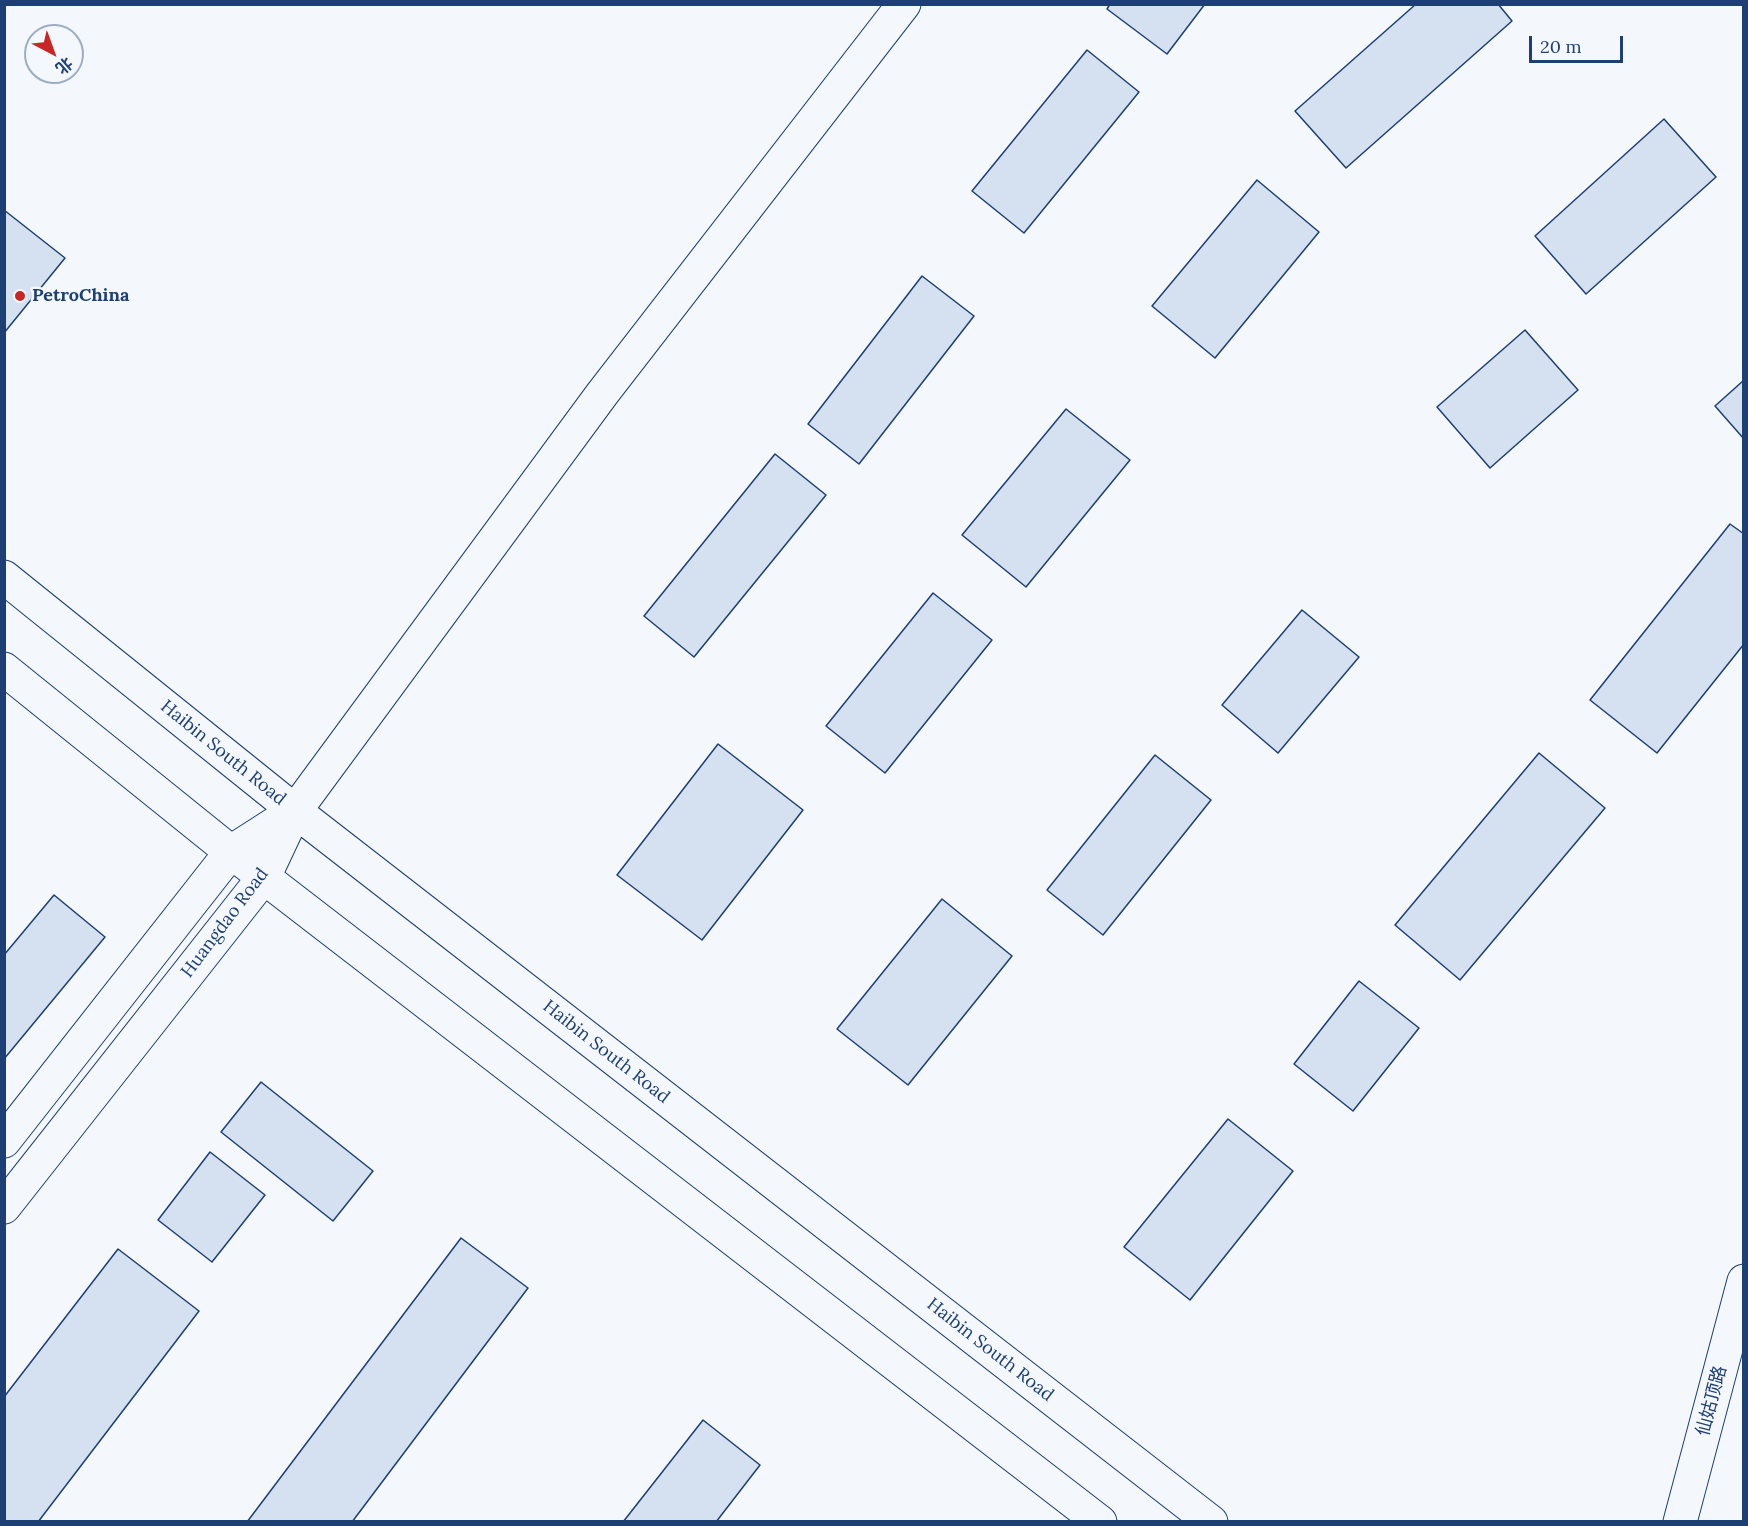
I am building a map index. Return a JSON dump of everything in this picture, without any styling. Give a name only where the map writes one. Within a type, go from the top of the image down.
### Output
[{"type":"main road","points":[[295,811],[602,394],[904,4]]},
{"type":"main road","name":"Haibin South Road","points":[[4,577],[295,811],[1211,1521]]},
{"type":"main road","points":[[4,669],[231,852],[1100,1521]]},
{"type":"main road","name":"Huangdao Road","points":[[4,1141],[231,852],[295,811]]},
{"type":"main road","name":"Huangdao Road","points":[[4,1207],[264,877],[295,811]]},
{"type":"main road","name":"仙姑顶路","points":[[1680,1521],[1743,1281]]},
{"type":"building","points":[[1110,4],[1205,4],[1167,54],[1107,9]]},
{"type":"building","points":[[1416,4],[1498,4],[1512,21],[1346,168],[1295,111]]},
{"type":"building","points":[[1087,50],[1139,92],[1024,233],[972,191]]},
{"type":"building","points":[[1664,119],[1716,177],[1586,294],[1535,236]]},
{"type":"building","points":[[1257,180],[1319,232],[1215,358],[1152,306]]},
{"type":"building","name":"PetroChina","points":[[4,210],[65,258],[4,333]]},
{"type":"building","points":[[922,276],[974,316],[859,464],[808,424]]},
{"type":"building","points":[[1525,330],[1578,390],[1490,468],[1437,407]]},
{"type":"building","points":[[1744,380],[1744,439],[1715,406]]},
{"type":"building","points":[[1066,409],[1130,460],[1026,587],[962,535]]},
{"type":"building","points":[[775,454],[826,495],[694,657],[644,616]]},
{"type":"building","points":[[1730,524],[1744,534],[1744,644],[1657,753],[1590,700]]},
{"type":"building","points":[[933,593],[992,640],[885,773],[826,726]]},
{"type":"building","points":[[1302,610],[1359,657],[1278,753],[1222,705]]},
{"type":"building","points":[[718,744],[803,810],[702,940],[617,875]]},
{"type":"building","points":[[1539,753],[1605,808],[1460,980],[1395,925]]},
{"type":"building","points":[[1155,755],[1211,800],[1103,935],[1047,890]]},
{"type":"building","points":[[54,895],[105,937],[4,1059],[4,955]]},
{"type":"building","points":[[942,899],[1012,956],[908,1085],[837,1029]]},
{"type":"building","points":[[1359,981],[1419,1028],[1353,1111],[1294,1064]]},
{"type":"building","points":[[261,1082],[373,1171],[333,1221],[221,1132]]},
{"type":"building","points":[[1228,1119],[1293,1171],[1190,1300],[1124,1247]]},
{"type":"building","points":[[210,1152],[265,1195],[212,1262],[158,1220]]},
{"type":"building","points":[[461,1238],[528,1288],[352,1522],[247,1522]]},
{"type":"building","points":[[118,1249],[199,1311],[38,1522],[4,1522],[4,1397]]},
{"type":"building","points":[[703,1420],[760,1465],[716,1522],[623,1522]]},
{"type":"place","name":"PetroChina","points":[[20,296]]}]
